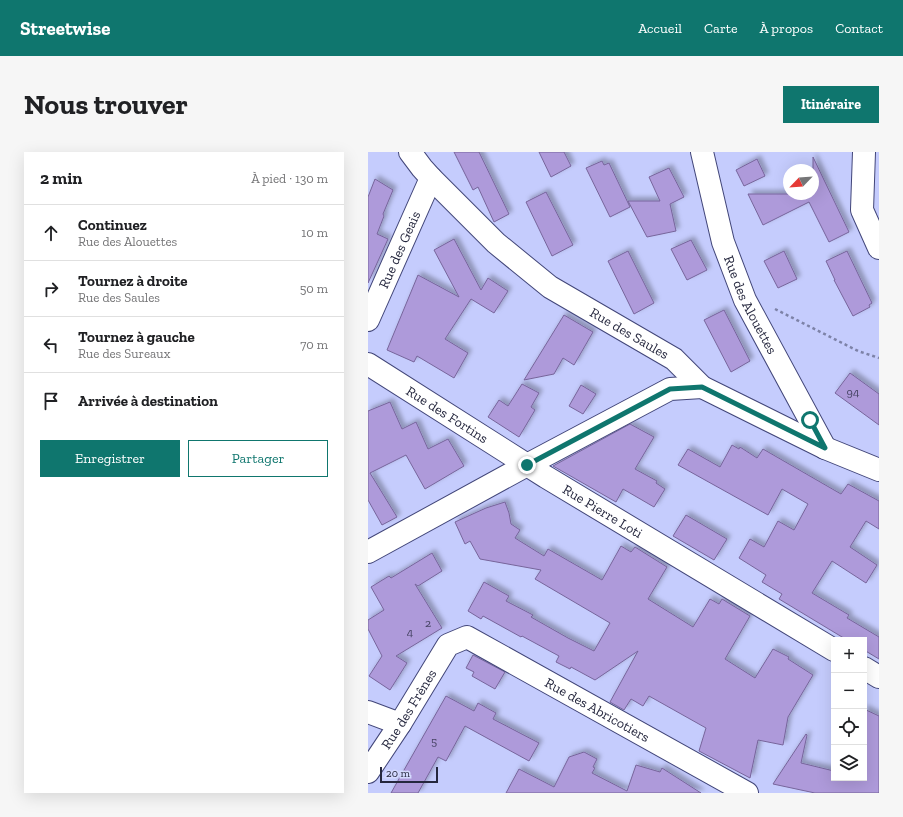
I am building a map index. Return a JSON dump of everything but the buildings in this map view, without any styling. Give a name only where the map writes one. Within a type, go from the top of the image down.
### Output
[{"type":"street","name":"Rue des Saules","points":[[410,152],[431,178],[496,244],[550,287],[674,359],[702,387],[825,448],[879,470]]},
{"type":"street","name":"Rue des Alouettes","points":[[702,152],[723,242],[742,293],[825,448]]},
{"type":"street","points":[[864,152],[862,210],[879,248]]},
{"type":"street","name":"Rue des Geais","points":[[368,320],[431,178]]},
{"type":"street","name":"Rue des Fortins","points":[[368,364],[527,465]]},
{"type":"street","points":[[368,552],[670,389],[702,387]]},
{"type":"street","name":"Rue Pierre Loti","points":[[527,465],[831,648]]},
{"type":"street","name":"Rue des Abricotiers","points":[[448,645],[467,637],[747,793]]},
{"type":"street","name":"Rue des Frênes","points":[[368,772],[400,724],[448,645]]},
{"type":"street","points":[[867,670],[879,677]]},
{"type":"street","points":[[368,712],[400,724]]},
{"type":"path","points":[[769,306],[858,351],[879,358]]},
{"type":"route","points":[[527,465],[670,389],[702,387],[825,448],[810,420]]}]
